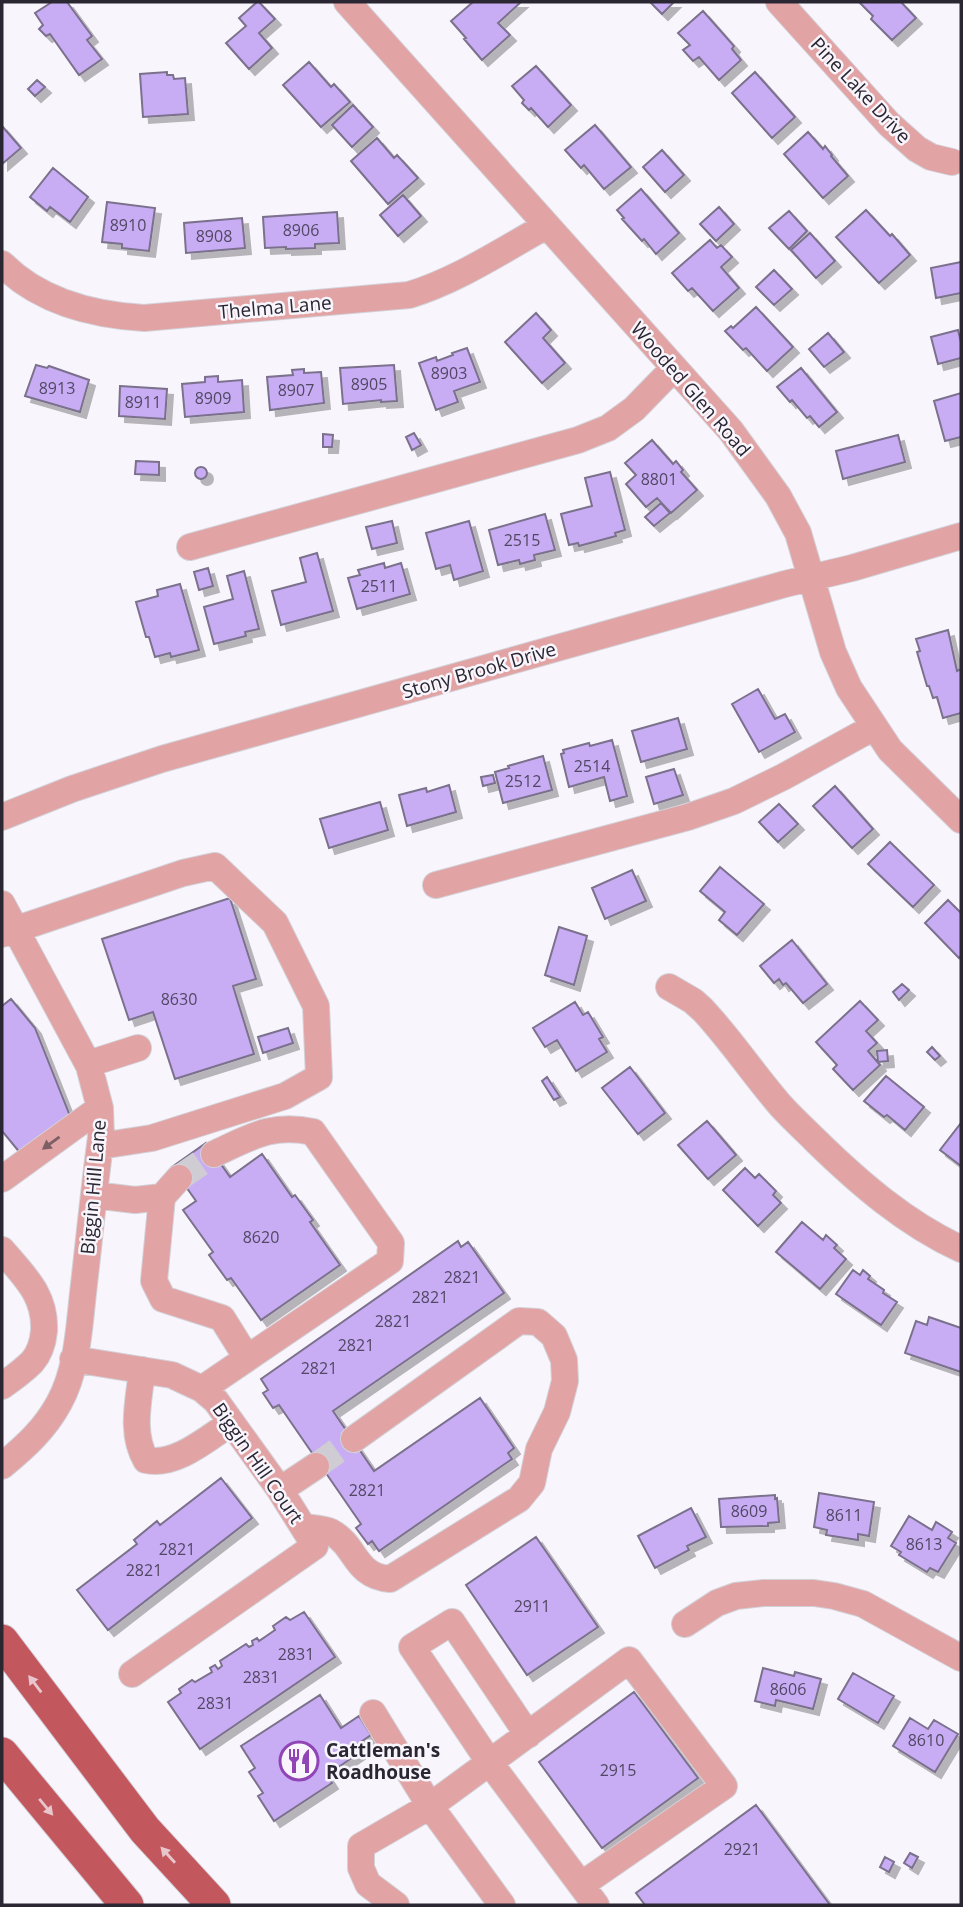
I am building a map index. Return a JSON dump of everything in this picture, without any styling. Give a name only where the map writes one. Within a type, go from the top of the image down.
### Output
[{"type":"main road","points":[[2,1641],[145,1830],[214,1905]]},
{"type":"main road","points":[[2,1754],[127,1905]]},
{"type":"street","name":"Wooded Glen Road","points":[[347,2],[731,431],[778,496],[798,534],[833,653],[849,688],[890,750],[961,820]]},
{"type":"street","name":"Pine Lake Drive","points":[[779,2],[888,124],[916,149],[931,158],[952,162]]},
{"type":"street","name":"Thelma Lane","points":[[2,264],[38,291],[63,303],[115,316],[144,318],[408,295],[454,278],[546,226]]},
{"type":"street","points":[[190,547],[578,440],[608,428],[634,409],[674,368]]},
{"type":"street","name":"Stony Brook Drive","points":[[2,817],[72,789],[162,759],[961,536]]},
{"type":"street","points":[[436,885],[688,817],[734,801],[874,727]]},
{"type":"street","points":[[8,931],[183,873],[215,866],[275,923],[316,1006],[319,1077],[285,1096],[152,1138],[100,1146]]},
{"type":"street","name":"Biggin Hill Lane","points":[[2,904],[8,931],[88,1064],[100,1108],[100,1146],[79,1327],[69,1382],[47,1423],[2,1466]]},
{"type":"street","points":[[669,988],[693,1001],[703,1010],[783,1107],[838,1162],[914,1224],[961,1249]]},
{"type":"street","points":[[88,1064],[138,1048]]},
{"type":"street","points":[[2,1179],[100,1108]]},
{"type":"street","points":[[201,1389],[390,1261],[391,1243],[313,1132],[293,1127],[268,1130],[214,1154]]},
{"type":"street","points":[[94,1195],[135,1199],[171,1188],[154,1281],[163,1299],[222,1318],[247,1358]]},
{"type":"street","points":[[2,1251],[35,1290],[45,1318],[37,1355],[2,1386]]},
{"type":"street","points":[[132,1674],[309,1536],[330,1531],[342,1540],[369,1573],[377,1578],[390,1579],[519,1499],[532,1483],[539,1450],[556,1412],[565,1381],[564,1360],[554,1336],[538,1322],[519,1321],[354,1439]]},
{"type":"street","name":"Biggin Hill Court","points":[[73,1359],[173,1375],[201,1389],[216,1401],[280,1490],[309,1536]]},
{"type":"street","points":[[142,1370],[136,1424],[139,1448],[146,1460],[156,1462],[172,1459],[231,1423]]},
{"type":"street","points":[[280,1490],[316,1466]]},
{"type":"street","points":[[685,1624],[717,1602],[736,1596],[764,1593],[834,1595],[863,1604],[961,1658]]},
{"type":"street","points":[[396,1905],[368,1884],[360,1868],[361,1846],[430,1806],[490,1763],[528,1735],[629,1660],[724,1786],[588,1895],[490,1763],[412,1647],[452,1622],[528,1735]]},
{"type":"street","points":[[373,1713],[430,1806],[502,1905]]},
{"type":"building","points":[[52,2],[67,2],[92,36],[87,40],[102,59],[79,75],[50,34],[46,36],[39,29],[43,25],[35,13]]},
{"type":"building","points":[[257,2],[275,19],[259,33],[272,48],[249,69],[226,43],[246,26],[239,18]]},
{"type":"building","points":[[473,2],[521,2],[498,23],[510,35],[482,60],[451,21]]},
{"type":"building","points":[[650,2],[674,2],[662,14]]},
{"type":"building","points":[[859,2],[901,2],[916,18],[892,40]]},
{"type":"building","points":[[703,11],[734,46],[732,49],[741,60],[719,80],[699,57],[693,61],[683,50],[690,45],[678,33]]},
{"type":"building","points":[[309,62],[331,87],[334,84],[350,102],[321,127],[283,85]]},
{"type":"building","points":[[536,66],[571,105],[548,127],[531,108],[529,110],[522,103],[524,100],[512,86]]},
{"type":"building","points":[[167,72],[167,75],[173,75],[174,79],[185,78],[188,114],[143,117],[140,74]]},
{"type":"building","points":[[755,72],[795,117],[772,138],[732,93]]},
{"type":"building","points":[[37,80],[45,87],[35,96],[28,89]]},
{"type":"building","points":[[353,105],[373,127],[352,147],[332,125]]},
{"type":"building","points":[[595,125],[631,167],[604,189],[584,165],[581,168],[565,150]]},
{"type":"building","points":[[2,126],[21,148],[2,164]]},
{"type":"building","points":[[808,132],[823,149],[825,146],[848,176],[823,198],[784,154]]},
{"type":"building","points":[[377,138],[394,158],[397,155],[418,178],[388,204],[351,161]]},
{"type":"building","points":[[662,150],[684,175],[665,192],[643,167]]},
{"type":"building","points":[[53,168],[88,197],[70,222],[50,207],[47,211],[30,197]]},
{"type":"building","points":[[641,189],[679,233],[656,254],[622,219],[624,218],[617,210]]},
{"type":"building","points":[[403,195],[421,216],[398,236],[380,215]]},
{"type":"building","points":[[107,202],[155,208],[149,251],[122,248],[122,244],[102,242]]},
{"type":"building","points":[[719,207],[734,224],[716,241],[700,224]]},
{"type":"building","points":[[866,210],[910,255],[879,283],[836,237]]},
{"type":"building","points":[[789,211],[807,231],[789,249],[769,228]]},
{"type":"building","points":[[337,212],[339,243],[315,244],[315,248],[265,248],[263,217]]},
{"type":"building","points":[[242,218],[245,248],[186,253],[184,223]]},
{"type":"building","points":[[810,233],[835,261],[816,278],[791,250]]},
{"type":"building","points":[[710,240],[717,248],[721,245],[732,257],[721,267],[739,288],[713,311],[692,288],[688,291],[672,273]]},
{"type":"building","points":[[961,262],[961,293],[936,298],[931,268]]},
{"type":"building","points":[[774,270],[792,289],[774,305],[756,287]]},
{"type":"building","points":[[756,307],[793,347],[767,371],[746,348],[743,350],[725,331],[731,326],[733,328]]},
{"type":"building","points":[[536,313],[551,330],[543,338],[565,363],[542,383],[505,342]]},
{"type":"building","points":[[958,330],[961,358],[938,364],[931,337]]},
{"type":"building","points":[[828,333],[844,352],[824,367],[809,349]]},
{"type":"building","points":[[467,348],[480,382],[454,391],[458,402],[436,410],[419,363],[436,357],[437,361]]},
{"type":"building","points":[[36,365],[47,368],[49,366],[89,380],[80,412],[25,396]]},
{"type":"building","points":[[394,365],[397,401],[343,404],[340,368]]},
{"type":"building","points":[[801,368],[837,412],[819,427],[777,387]]},
{"type":"building","points":[[304,369],[304,373],[321,372],[324,403],[270,410],[267,377],[293,375],[292,370]]},
{"type":"building","points":[[218,376],[218,382],[242,380],[244,412],[185,417],[182,384],[205,382],[205,377]]},
{"type":"building","points":[[120,386],[167,389],[165,419],[119,416]]},
{"type":"building","points":[[961,393],[961,437],[945,441],[934,401]]},
{"type":"building","points":[[414,433],[421,445],[412,450],[406,437]]},
{"type":"building","points":[[323,434],[333,435],[332,447],[323,447]]},
{"type":"building","points":[[898,435],[905,462],[843,479],[836,451]]},
{"type":"building","points":[[652,440],[673,464],[676,461],[683,470],[681,472],[697,490],[671,513],[657,498],[646,507],[626,484],[636,475],[625,463]]},
{"type":"building","points":[[136,461],[159,462],[159,475],[135,474]]},
{"type":"building","points":[[201,467],[207,473],[201,479],[195,473]]},
{"type":"building","points":[[610,472],[625,530],[615,533],[616,536],[579,546],[578,543],[569,545],[561,514],[592,506],[585,478]]},
{"type":"building","points":[[661,503],[670,513],[654,526],[645,517]]},
{"type":"building","points":[[545,514],[555,550],[534,555],[535,560],[520,564],[519,560],[498,565],[489,530]]},
{"type":"building","points":[[392,521],[397,543],[372,549],[366,527]]},
{"type":"building","points":[[469,521],[483,571],[454,580],[450,565],[436,569],[426,533]]},
{"type":"building","points":[[317,553],[333,611],[281,625],[272,591],[306,582],[300,558]]},
{"type":"building","points":[[384,563],[385,568],[401,563],[410,594],[357,609],[348,578],[360,575],[358,570]]},
{"type":"building","points":[[208,568],[213,586],[199,590],[194,572]]},
{"type":"building","points":[[244,571],[259,629],[245,632],[246,636],[214,644],[204,607],[233,599],[227,576]]},
{"type":"building","points":[[180,584],[199,650],[171,657],[170,653],[155,657],[136,602],[158,596],[157,590]]},
{"type":"building","points":[[948,630],[957,671],[961,669],[961,713],[943,718],[937,697],[933,698],[927,686],[916,639]]},
{"type":"building","points":[[758,689],[775,719],[785,714],[795,732],[759,752],[732,704]]},
{"type":"building","points":[[678,718],[687,749],[641,762],[632,731]]},
{"type":"building","points":[[612,740],[627,796],[610,801],[604,777],[569,787],[561,754],[564,753],[563,750]]},
{"type":"building","points":[[543,756],[552,790],[503,803],[495,772]]},
{"type":"building","points":[[674,769],[683,795],[654,804],[646,777]]},
{"type":"building","points":[[493,775],[495,783],[483,786],[481,777]]},
{"type":"building","points":[[449,785],[456,812],[407,826],[399,795],[426,788],[427,792]]},
{"type":"building","points":[[835,786],[873,829],[852,848],[813,806]]},
{"type":"building","points":[[380,802],[388,830],[329,848],[320,819]]},
{"type":"building","points":[[779,804],[798,824],[778,842],[759,822]]},
{"type":"building","points":[[890,842],[934,885],[913,907],[868,864]]},
{"type":"building","points":[[720,867],[764,904],[737,935],[719,920],[725,912],[700,891]]},
{"type":"building","points":[[632,870],[646,901],[605,919],[592,888]]},
{"type":"building","points":[[230,898],[256,979],[233,986],[254,1054],[175,1079],[153,1012],[129,1020],[102,939]]},
{"type":"building","points":[[948,900],[961,913],[959,958],[925,923]]},
{"type":"building","points":[[559,927],[587,936],[574,985],[545,975]]},
{"type":"building","points":[[792,940],[827,984],[803,1003],[786,983],[783,985],[779,979],[774,983],[760,966]]},
{"type":"building","points":[[902,984],[909,990],[899,1000],[893,992]]},
{"type":"building","points":[[11,999],[35,1028],[70,1116],[21,1154],[2,1131],[2,1006]]},
{"type":"building","points":[[860,1001],[878,1020],[866,1031],[877,1043],[868,1051],[880,1065],[853,1090],[833,1069],[837,1065],[816,1042]]},
{"type":"building","points":[[575,1002],[583,1015],[588,1012],[603,1037],[599,1039],[607,1052],[576,1071],[557,1040],[545,1047],[533,1028]]},
{"type":"building","points":[[288,1028],[293,1043],[263,1053],[258,1037]]},
{"type":"building","points":[[932,1047],[940,1056],[935,1060],[927,1052]]},
{"type":"building","points":[[887,1050],[888,1061],[878,1062],[877,1051]]},
{"type":"building","points":[[630,1067],[665,1113],[638,1134],[602,1088]]},
{"type":"building","points":[[886,1076],[924,1107],[905,1130],[864,1101]]},
{"type":"building","points":[[547,1077],[560,1097],[554,1100],[542,1081]]},
{"type":"building","points":[[707,1121],[736,1155],[708,1179],[678,1145]]},
{"type":"building","points":[[961,1123],[961,1166],[940,1150]]},
{"type":"building","points":[[206,1143],[230,1177],[262,1154],[292,1197],[295,1195],[313,1220],[310,1222],[340,1265],[261,1320],[231,1278],[227,1280],[209,1255],[213,1252],[183,1210],[196,1201],[172,1167]]},
{"type":"building","points":[[745,1168],[755,1178],[759,1174],[776,1191],[773,1195],[781,1203],[758,1226],[723,1190]]},
{"type":"building","points":[[802,1222],[823,1240],[826,1235],[837,1245],[834,1248],[846,1259],[820,1289],[776,1252]]},
{"type":"building","points":[[458,1241],[461,1247],[468,1242],[504,1293],[333,1411],[374,1471],[480,1398],[514,1448],[508,1453],[512,1459],[379,1551],[372,1541],[368,1544],[356,1528],[361,1524],[279,1405],[273,1408],[263,1393],[268,1390],[261,1379]]},
{"type":"building","points":[[853,1270],[860,1275],[863,1270],[870,1276],[868,1279],[897,1302],[881,1325],[836,1294]]},
{"type":"building","points":[[929,1317],[961,1328],[961,1372],[905,1353],[916,1321],[927,1325]]},
{"type":"building","points":[[221,1478],[252,1518],[108,1630],[77,1590],[137,1544],[134,1540],[157,1521],[160,1525]]},
{"type":"building","points":[[819,1493],[874,1502],[869,1536],[858,1534],[858,1540],[826,1535],[827,1530],[814,1527]]},
{"type":"building","points":[[775,1495],[779,1522],[768,1523],[768,1526],[721,1527],[719,1499]]},
{"type":"building","points":[[691,1508],[706,1537],[687,1546],[689,1550],[655,1568],[638,1536]]},
{"type":"building","points":[[909,1516],[932,1530],[936,1522],[952,1532],[948,1538],[956,1543],[938,1572],[930,1568],[927,1572],[899,1555],[901,1552],[891,1546]]},
{"type":"building","points":[[536,1537],[598,1627],[527,1675],[466,1585]]},
{"type":"building","points":[[304,1612],[335,1657],[200,1749],[168,1702],[181,1693],[179,1689],[192,1680],[195,1682],[212,1672],[210,1668],[215,1665],[218,1669],[222,1666],[220,1661],[246,1644],[249,1647],[253,1645],[252,1641],[257,1638],[259,1641],[275,1630],[273,1626],[286,1617],[290,1620]]},
{"type":"building","points":[[763,1668],[821,1679],[813,1709],[776,1700],[775,1706],[755,1701]]},
{"type":"building","points":[[853,1673],[894,1696],[878,1723],[838,1699]]},
{"type":"building","points":[[634,1692],[698,1778],[602,1848],[539,1762]]},
{"type":"building","name":"Cattleman's Roadhouse","points":[[320,1695],[341,1728],[359,1716],[371,1735],[355,1746],[359,1753],[327,1775],[332,1783],[274,1821],[258,1796],[263,1793],[249,1772],[255,1768],[241,1746]]},
{"type":"building","points":[[910,1718],[928,1729],[934,1720],[958,1734],[935,1772],[893,1746]]},
{"type":"building","points":[[756,1805],[830,1905],[645,1905],[636,1893]]},
{"type":"building","points":[[910,1853],[918,1857],[912,1868],[904,1863]]},
{"type":"building","points":[[885,1857],[894,1862],[889,1872],[880,1867]]},
{"type":"tunnel","points":[[179,1178],[214,1154]]},
{"type":"tunnel","points":[[316,1466],[354,1439]]},
{"type":"place","name":"Cattleman's Roadhouse","points":[[299,1761]]}]
